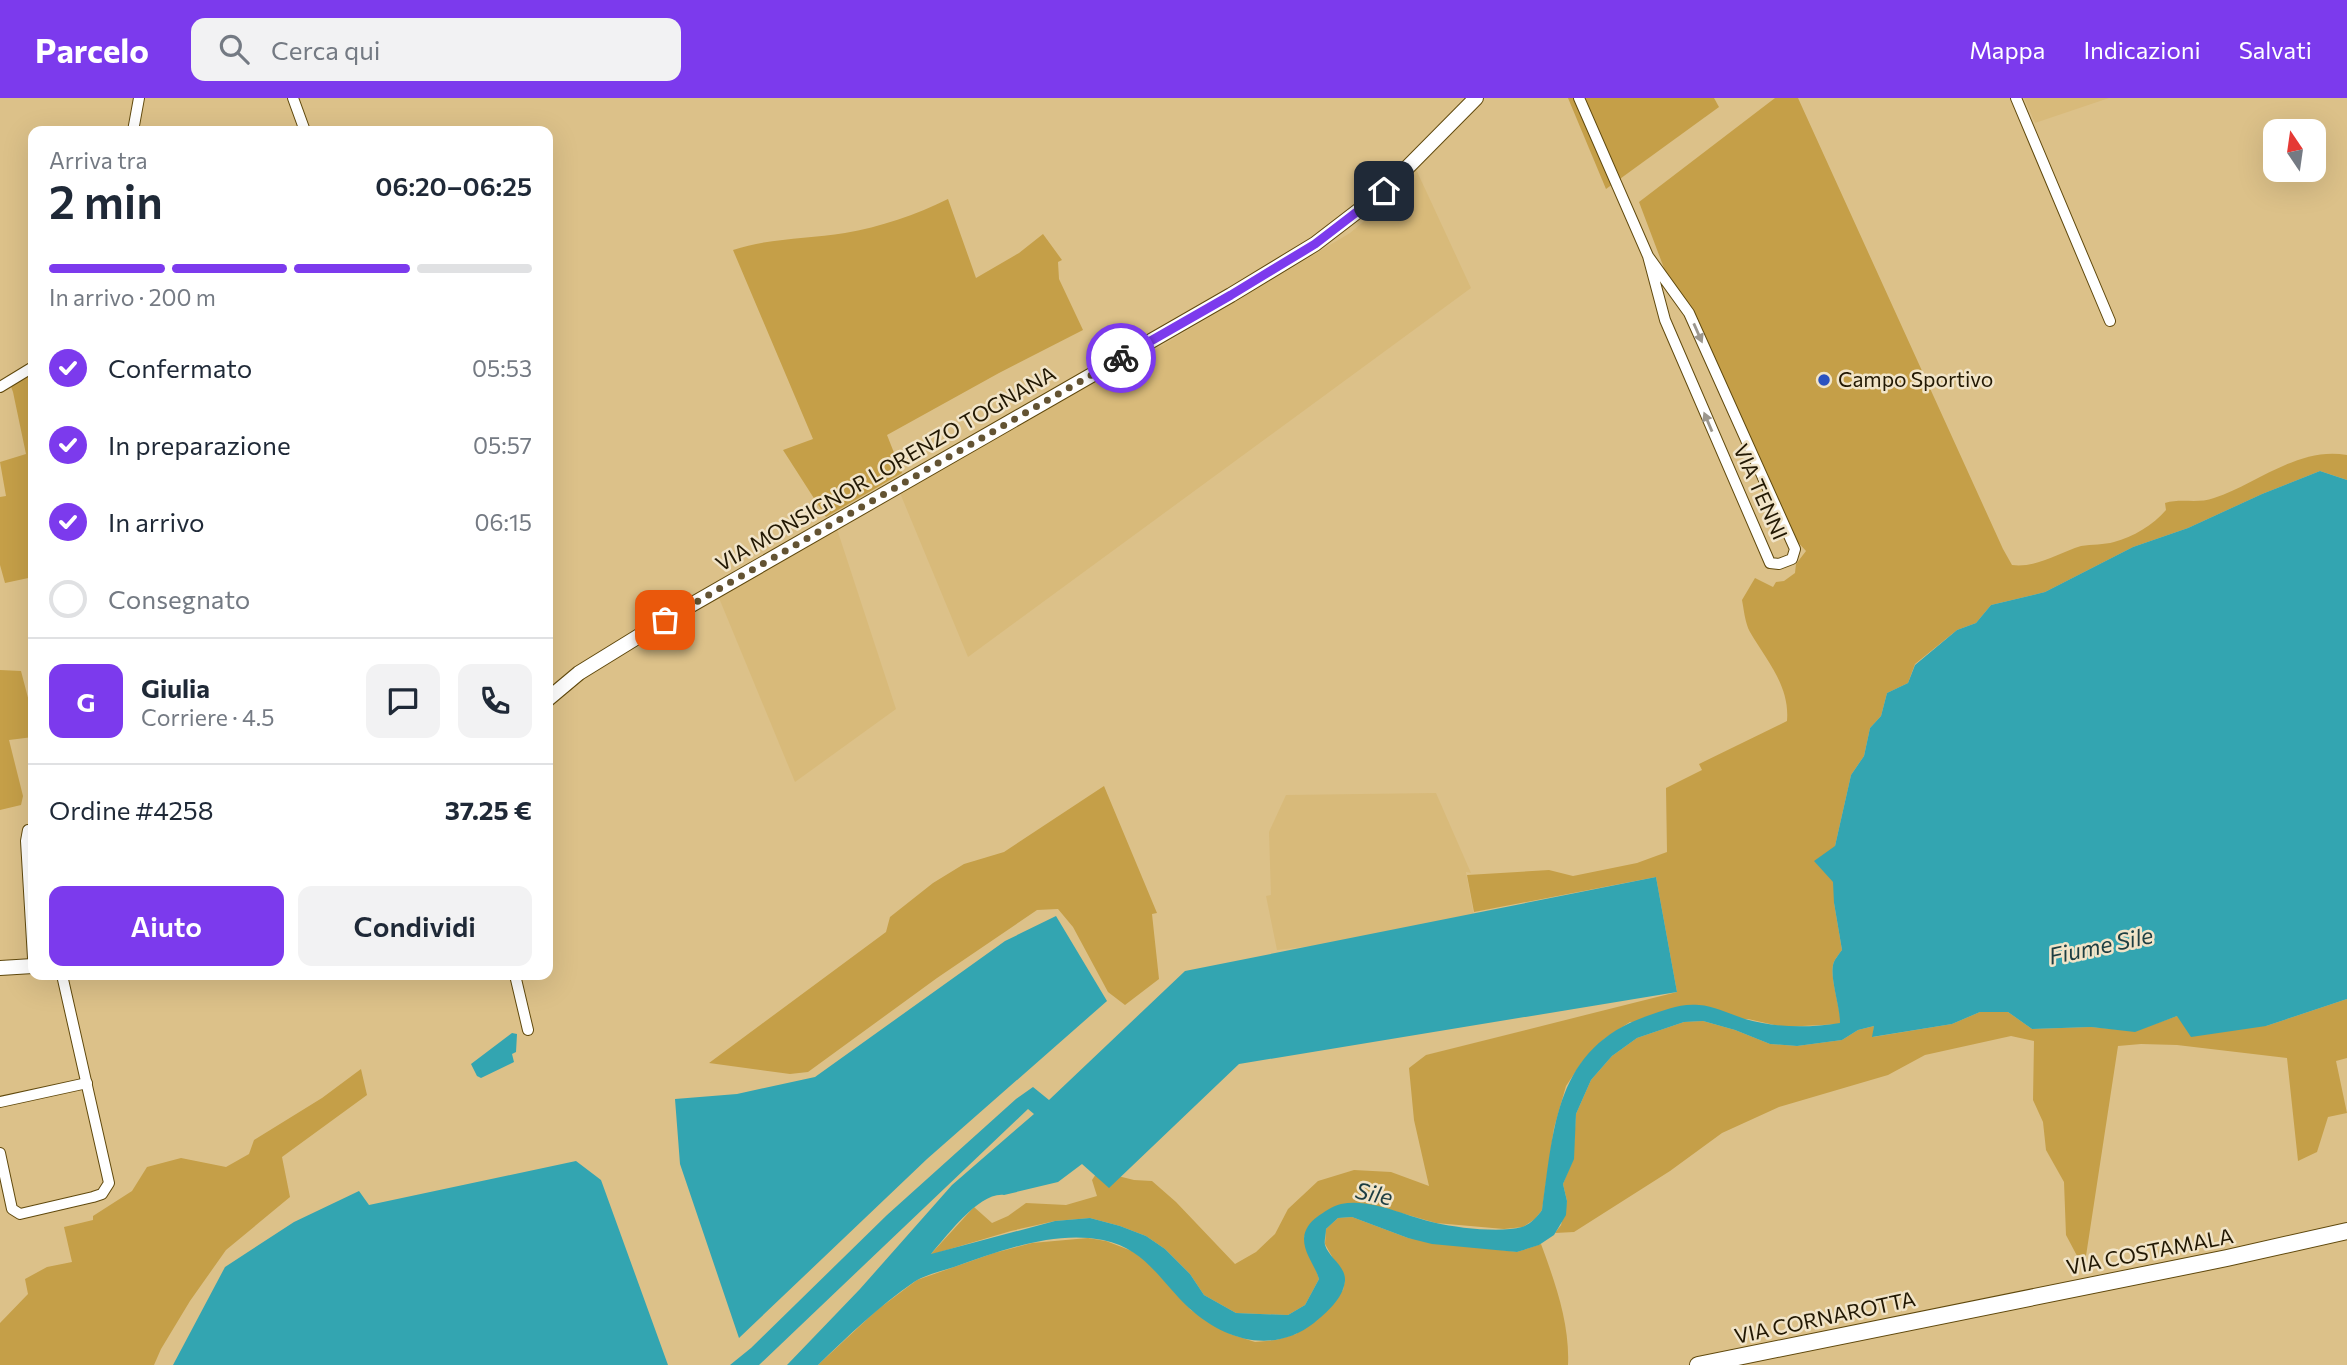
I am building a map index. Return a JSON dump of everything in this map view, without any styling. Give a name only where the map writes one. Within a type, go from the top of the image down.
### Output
[{"type":"main road","name":"VIA COSTAMALA","points":[[1960,1312],[2293,1245],[2347,1231]]},
{"type":"main road","name":"VIA CORNAROTTA","points":[[1698,1365],[1960,1312]]},
{"type":"street","points":[[134,126],[139,98]]},
{"type":"street","points":[[293,98],[303,126]]},
{"type":"street","name":"VIA MONSIGNOR LORENZO TOGNANA","points":[[553,695],[579,673],[665,620],[1315,244],[1384,191],[1476,98]]},
{"type":"street","name":"VIA TENNI","points":[[1579,98],[1648,256],[1665,320],[1770,563],[1779,564],[1792,559],[1795,549],[1689,313],[1648,256]]},
{"type":"street","points":[[2016,98],[2110,321]]},
{"type":"street","points":[[1661,304],[1678,297]]},
{"type":"street","points":[[0,387],[28,370]]},
{"type":"street","points":[[28,830],[28,874]]},
{"type":"street","points":[[0,968],[28,966]]},
{"type":"street","points":[[0,1153],[12,1209],[20,1214],[102,1194],[109,1183],[63,980]]},
{"type":"street","points":[[516,980],[528,1030]]},
{"type":"street","points":[[0,1102],[87,1083]]},
{"type":"shaded area","points":[[1568,98],[1714,98],[1719,107],[1606,189]]},
{"type":"shaded area","points":[[1775,98],[1798,98],[2012,565],[2030,564],[2081,546],[2121,540],[2155,521],[2166,510],[2165,503],[2214,498],[2295,461],[2312,456],[2347,455],[2347,480],[2320,471],[2188,528],[2133,547],[2045,592],[1991,605],[1976,623],[1957,630],[1915,664],[1908,683],[1887,693],[1881,716],[1870,728],[1864,756],[1851,775],[1835,846],[1834,903],[1842,950],[1834,961],[1832,971],[1841,1024],[1783,1027],[1748,1019],[1630,1022],[1604,1039],[1582,1062],[1566,1086],[1554,1128],[1542,1210],[1523,1227],[1504,1229],[1436,1223],[1363,1204],[1304,1236],[1319,1279],[1305,1305],[1288,1315],[1236,1313],[1204,1295],[1190,1274],[1165,1249],[1146,1236],[1090,1218],[1055,1221],[1011,1231],[930,1255],[974,1207],[992,1223],[1026,1203],[1066,1205],[1097,1196],[1092,1180],[1098,1171],[1134,1180],[1152,1181],[1176,1202],[1235,1264],[1256,1252],[1275,1234],[1288,1209],[1318,1181],[1354,1170],[1391,1172],[1429,1186],[1414,1120],[1409,1068],[1426,1055],[1677,992],[1656,877],[1474,912],[1467,875],[1549,870],[1573,876],[1637,863],[1667,852],[1666,788],[1702,770],[1699,764],[1787,721],[1785,696],[1781,685],[1748,628],[1742,600],[1755,578],[1773,587],[1776,582],[1784,581],[1795,573],[1796,564],[1806,551],[1795,539],[1670,284],[1639,202]]},
{"type":"shaded area","points":[[2024,98],[2109,98],[2035,123]]},
{"type":"shaded area","points":[[1414,165],[1471,288],[968,657],[900,493],[1089,384],[1158,348],[1350,233],[1376,211]]},
{"type":"shaded area","points":[[948,199],[976,278],[1019,253],[1043,234],[1062,260],[1058,262],[1059,279],[1083,330],[887,435],[902,473],[826,517],[783,450],[813,439],[733,250],[760,243],[845,233],[871,227],[911,215]]},
{"type":"shaded area","points":[[28,363],[28,578],[5,583],[0,565],[0,497],[6,496],[0,462],[26,454],[7,376]]},
{"type":"shaded area","points":[[837,529],[896,709],[795,782],[719,598]]},
{"type":"shaded area","points":[[0,670],[21,671],[28,698],[28,738],[9,740],[23,796],[21,805],[0,810]]},
{"type":"shaded area","points":[[1104,786],[1157,913],[1152,914],[1159,979],[1125,1005],[1108,992],[1073,927],[1058,909],[1037,910],[937,978],[808,1072],[790,1074],[709,1063],[886,932],[890,917],[933,883],[964,864],[1004,852]]},
{"type":"shaded area","points":[[1436,793],[1471,873],[1466,872],[1476,927],[1277,950],[1266,896],[1271,895],[1269,832],[1286,795]]},
{"type":"shaded area","points":[[2347,999],[2347,1058],[2336,1061],[2347,1113],[2328,1117],[2317,1152],[2298,1161],[2287,1058],[2177,1045],[2118,1046],[2084,1269],[2066,1235],[2064,1182],[2046,1150],[2043,1122],[2033,1100],[2034,1041],[2011,1036],[1925,1055],[1888,1075],[1779,1107],[1722,1133],[1670,1171],[1574,1232],[1555,1233],[1561,1225],[1567,1201],[1563,1184],[1573,1159],[1576,1114],[1591,1080],[1612,1056],[1637,1038],[1684,1022],[1703,1021],[1770,1044],[1797,1046],[1842,1040],[1858,1030],[1874,1026],[1873,1037],[1952,1024],[1980,1012],[2008,1012],[2032,1029],[2091,1027],[2135,1031],[2177,1016],[2266,1026]]},
{"type":"shaded area","points":[[361,1069],[367,1095],[282,1157],[290,1197],[226,1250],[190,1301],[154,1365],[0,1365],[0,1323],[28,1294],[25,1279],[47,1267],[72,1262],[64,1227],[93,1220],[93,1216],[132,1191],[147,1167],[181,1158],[226,1167],[249,1154],[254,1140],[322,1098]]},
{"type":"shaded area","points":[[1352,1217],[1408,1238],[1517,1252],[1541,1244],[1564,1319],[1568,1365],[818,1365],[877,1310],[917,1280],[994,1253],[1032,1243],[1088,1238],[1106,1241],[1132,1251],[1150,1263],[1191,1310],[1230,1334],[1255,1342],[1276,1340],[1296,1334],[1343,1290],[1345,1280],[1325,1244],[1326,1229],[1338,1218]]},
{"type":"water","name":"Fiume Sile","points":[[2320,471],[2347,480],[2347,999],[2266,1026],[2191,1037],[2177,1016],[2135,1032],[2091,1027],[2032,1029],[2008,1012],[1980,1012],[1952,1024],[1872,1037],[1874,1026],[1858,1030],[1842,1040],[1797,1046],[1770,1044],[1703,1021],[1684,1022],[1637,1038],[1612,1056],[1591,1080],[1576,1114],[1574,1159],[1563,1184],[1567,1201],[1566,1215],[1554,1235],[1539,1245],[1517,1252],[1432,1244],[1352,1217],[1338,1218],[1326,1229],[1325,1243],[1345,1276],[1341,1294],[1314,1323],[1282,1339],[1266,1341],[1233,1335],[1203,1319],[1141,1258],[1118,1244],[1084,1238],[1046,1240],[1008,1249],[918,1280],[876,1311],[818,1365],[787,1365],[860,1289],[952,1185],[1034,1114],[1028,1109],[759,1365],[730,1365],[751,1348],[887,1215],[1016,1099],[1033,1087],[1049,1100],[1185,971],[1656,877],[1677,992],[1239,1064],[1109,1188],[1082,1164],[1058,1182],[994,1196],[984,1200],[964,1217],[931,1254],[1055,1221],[1090,1218],[1146,1236],[1165,1249],[1190,1274],[1204,1295],[1236,1313],[1288,1315],[1305,1305],[1319,1279],[1306,1250],[1306,1229],[1317,1217],[1338,1205],[1365,1204],[1436,1223],[1467,1228],[1503,1230],[1528,1224],[1542,1210],[1556,1121],[1564,1094],[1593,1048],[1617,1030],[1660,1011],[1692,1005],[1710,1007],[1745,1019],[1781,1026],[1840,1023],[1832,971],[1834,961],[1842,950],[1833,882],[1814,861],[1835,846],[1851,775],[1864,756],[1870,728],[1881,716],[1887,693],[1908,683],[1915,665],[1957,630],[1976,623],[1991,605],[2045,592],[2133,547],[2188,528]]},
{"type":"water","points":[[1056,916],[1107,1001],[927,1159],[739,1338],[680,1164],[675,1099],[737,1094],[815,1077],[1005,941]]},
{"type":"water","points":[[512,1033],[517,1034],[516,1052],[512,1054],[514,1062],[481,1078],[477,1076],[471,1064]]},
{"type":"water","points":[[576,1161],[601,1180],[668,1365],[173,1365],[225,1267],[294,1222],[359,1191],[369,1205]]},
{"type":"way so far","points":[[665,620],[1121,358]]},
{"type":"place","name":"Campo Sportivo","points":[[1824,380]]},
{"type":"route","points":[[1121,358],[1315,244],[1384,191]]},
{"type":"water label","name":"Sile","points":[[1374,1194]]}]
